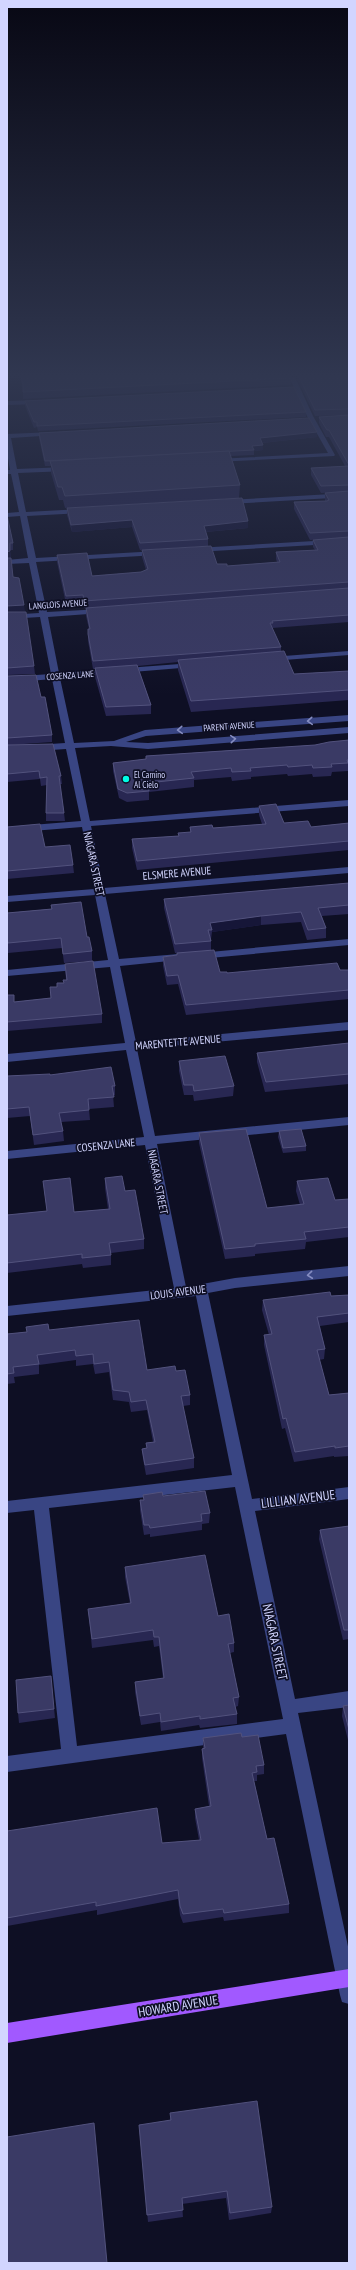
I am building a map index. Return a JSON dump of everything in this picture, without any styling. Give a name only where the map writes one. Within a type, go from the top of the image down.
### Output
[{"type":"main road","name":"HOWARD AVENUE","points":[[7,2033],[348,1984]]},
{"type":"street","name":"NIAGARA STREET","points":[[14,483],[23,514],[181,1292]]},
{"type":"street","points":[[216,503],[349,495]]},
{"type":"street","points":[[7,516],[91,510]]},
{"type":"street","points":[[190,551],[349,541]]},
{"type":"street","points":[[7,562],[166,552]]},
{"type":"street","name":"LANGLOIS AVENUE","points":[[7,617],[114,610]]},
{"type":"street","points":[[262,660],[349,653]]},
{"type":"street","name":"COSENZA LANE","points":[[7,680],[199,665]]},
{"type":"street","name":"PARENT AVENUE","points":[[111,743],[144,733],[349,718]]},
{"type":"street","points":[[264,724],[268,736]]},
{"type":"street","name":"PARENT AVENUE","points":[[7,750],[111,743],[148,746],[349,730]]},
{"type":"street","points":[[7,830],[349,803]]},
{"type":"street","name":"ELSMERE AVENUE","points":[[7,899],[349,870]]},
{"type":"street","points":[[7,973],[349,942]]},
{"type":"street","name":"MARENTETTE AVENUE","points":[[7,1058],[349,1026]]},
{"type":"street","name":"COSENZA LANE","points":[[7,1155],[349,1121]]},
{"type":"street","name":"LOUIS AVENUE","points":[[7,1311],[201,1290],[235,1283],[349,1271]]},
{"type":"street","name":"NIAGARA STREET","points":[[201,1290],[348,1984]]},
{"type":"street","points":[[7,1507],[241,1480]]},
{"type":"street","name":"LILLIAN AVENUE","points":[[247,1506],[349,1493]]},
{"type":"street","points":[[41,1503],[70,1755]]},
{"type":"street","points":[[289,1707],[349,1699]]},
{"type":"street","points":[[7,1764],[293,1726]]},
{"type":"building","points":[[57,483],[239,483],[240,485],[65,496],[62,487],[58,487]]},
{"type":"building","points":[[319,483],[349,483],[349,485],[321,486]]},
{"type":"building","points":[[349,491],[349,531],[310,533],[294,502],[327,501],[329,500],[325,493]]},
{"type":"building","points":[[242,498],[248,521],[204,526],[208,539],[140,543],[132,520],[71,525],[67,508]]},
{"type":"building","points":[[7,515],[13,543],[10,543],[10,551],[7,552]]},
{"type":"building","points":[[349,537],[349,582],[84,601],[83,595],[66,596],[57,555],[87,553],[92,576],[141,572],[148,569],[142,550],[211,546],[217,564],[227,564],[227,566],[280,562],[276,552],[318,550],[313,540]]},
{"type":"building","points":[[7,558],[11,558],[13,577],[19,578],[24,605],[7,606]]},
{"type":"building","points":[[349,588],[349,615],[272,621],[273,623],[270,623],[281,647],[93,661],[88,634],[88,629],[90,629],[86,608]]},
{"type":"building","points":[[7,612],[26,612],[34,666],[7,668]]},
{"type":"building","points":[[284,651],[294,674],[349,671],[349,690],[191,701],[178,660]]},
{"type":"building","points":[[137,665],[151,705],[106,707],[95,668]]},
{"type":"building","points":[[36,675],[41,697],[45,697],[52,735],[7,738],[7,676]]},
{"type":"building","points":[[349,740],[348,763],[331,764],[332,767],[313,768],[312,765],[288,767],[287,765],[250,768],[251,771],[232,772],[231,768],[191,772],[194,778],[147,783],[149,791],[127,793],[118,789],[113,763],[146,759],[146,756],[315,745]]},
{"type":"building","points":[[53,744],[61,776],[59,776],[64,813],[46,813],[47,777],[40,778],[39,771],[7,774],[7,745]]},
{"type":"building","points":[[276,804],[284,823],[308,821],[311,827],[349,823],[349,841],[137,861],[132,839],[179,836],[178,833],[191,832],[190,827],[212,825],[213,828],[266,824],[259,806]]},
{"type":"building","points":[[40,824],[45,847],[70,845],[73,865],[7,871],[7,827]]},
{"type":"building","points":[[349,883],[349,905],[318,908],[326,928],[308,930],[301,912],[261,916],[210,923],[212,930],[208,930],[211,941],[175,944],[164,899]]},
{"type":"building","points":[[81,902],[87,937],[89,937],[92,951],[63,954],[61,938],[8,943],[7,913],[52,909],[51,905]]},
{"type":"building","points":[[214,950],[220,972],[227,973],[337,963],[340,970],[349,970],[349,990],[186,1005],[178,975],[167,976],[163,957],[177,955],[177,953]]},
{"type":"building","points":[[93,961],[102,1014],[7,1022],[7,995],[14,995],[14,1002],[51,998],[50,987],[57,987],[57,983],[64,983],[63,980],[67,980],[65,964]]},
{"type":"building","points":[[349,1043],[349,1074],[266,1082],[257,1053]]},
{"type":"building","points":[[225,1056],[234,1086],[194,1091],[193,1085],[184,1085],[179,1061]]},
{"type":"building","points":[[111,1067],[115,1086],[112,1086],[114,1097],[88,1099],[89,1110],[59,1113],[63,1131],[33,1135],[29,1107],[7,1109],[7,1076],[50,1075]]},
{"type":"building","points":[[246,1129],[267,1208],[304,1204],[297,1181],[328,1178],[335,1200],[349,1199],[349,1227],[304,1232],[306,1239],[255,1244],[255,1246],[225,1249],[199,1133]]},
{"type":"building","points":[[301,1129],[306,1146],[283,1148],[279,1131]]},
{"type":"building","points":[[122,1176],[125,1191],[135,1190],[144,1239],[109,1243],[111,1255],[82,1258],[82,1254],[7,1263],[7,1215],[47,1211],[43,1181],[70,1178],[74,1212],[110,1209],[105,1178]]},
{"type":"building","points":[[330,1292],[331,1296],[349,1295],[349,1313],[317,1317],[325,1349],[317,1350],[329,1395],[349,1393],[349,1446],[335,1448],[335,1446],[295,1452],[286,1418],[283,1419],[264,1335],[272,1334],[263,1300]]},
{"type":"building","points":[[139,1320],[147,1370],[175,1366],[176,1371],[185,1370],[190,1395],[181,1396],[194,1458],[145,1465],[142,1449],[147,1448],[146,1443],[155,1442],[146,1400],[131,1402],[129,1392],[113,1390],[109,1362],[94,1364],[93,1354],[76,1356],[75,1350],[37,1355],[39,1364],[13,1367],[14,1373],[7,1374],[7,1334],[27,1332],[26,1327],[48,1324],[49,1330]]},
{"type":"building","points":[[205,1491],[210,1513],[201,1514],[202,1521],[150,1528],[149,1525],[144,1525],[140,1500],[144,1500],[143,1495],[162,1492],[163,1496]]},
{"type":"building","points":[[349,1526],[349,1630],[344,1630],[320,1530]]},
{"type":"building","points":[[205,1555],[218,1616],[229,1614],[234,1643],[228,1644],[239,1697],[233,1698],[237,1714],[200,1719],[200,1716],[161,1722],[160,1713],[140,1716],[135,1682],[164,1678],[159,1637],[154,1637],[153,1630],[92,1639],[88,1609],[131,1603],[125,1567]]},
{"type":"building","points":[[51,1676],[54,1709],[18,1713],[16,1680]]},
{"type":"building","points":[[349,1705],[349,1730],[343,1706]]},
{"type":"building","points":[[241,1733],[242,1737],[258,1735],[264,1765],[256,1766],[257,1772],[252,1773],[267,1839],[274,1838],[289,1904],[224,1913],[223,1909],[183,1914],[180,1906],[178,1890],[96,1906],[96,1902],[7,1918],[7,1831],[157,1808],[162,1843],[201,1840],[195,1809],[211,1806],[202,1749],[205,1748],[203,1738]]},
{"type":"building","points":[[257,2101],[272,2207],[230,2213],[227,2191],[182,2198],[183,2210],[147,2215],[139,2125],[171,2120],[170,2113]]},
{"type":"building","points":[[94,2123],[107,2263],[7,2263],[7,2137]]},
{"type":"place","name":"El Camino Al Cielo","points":[[126,779]]}]
